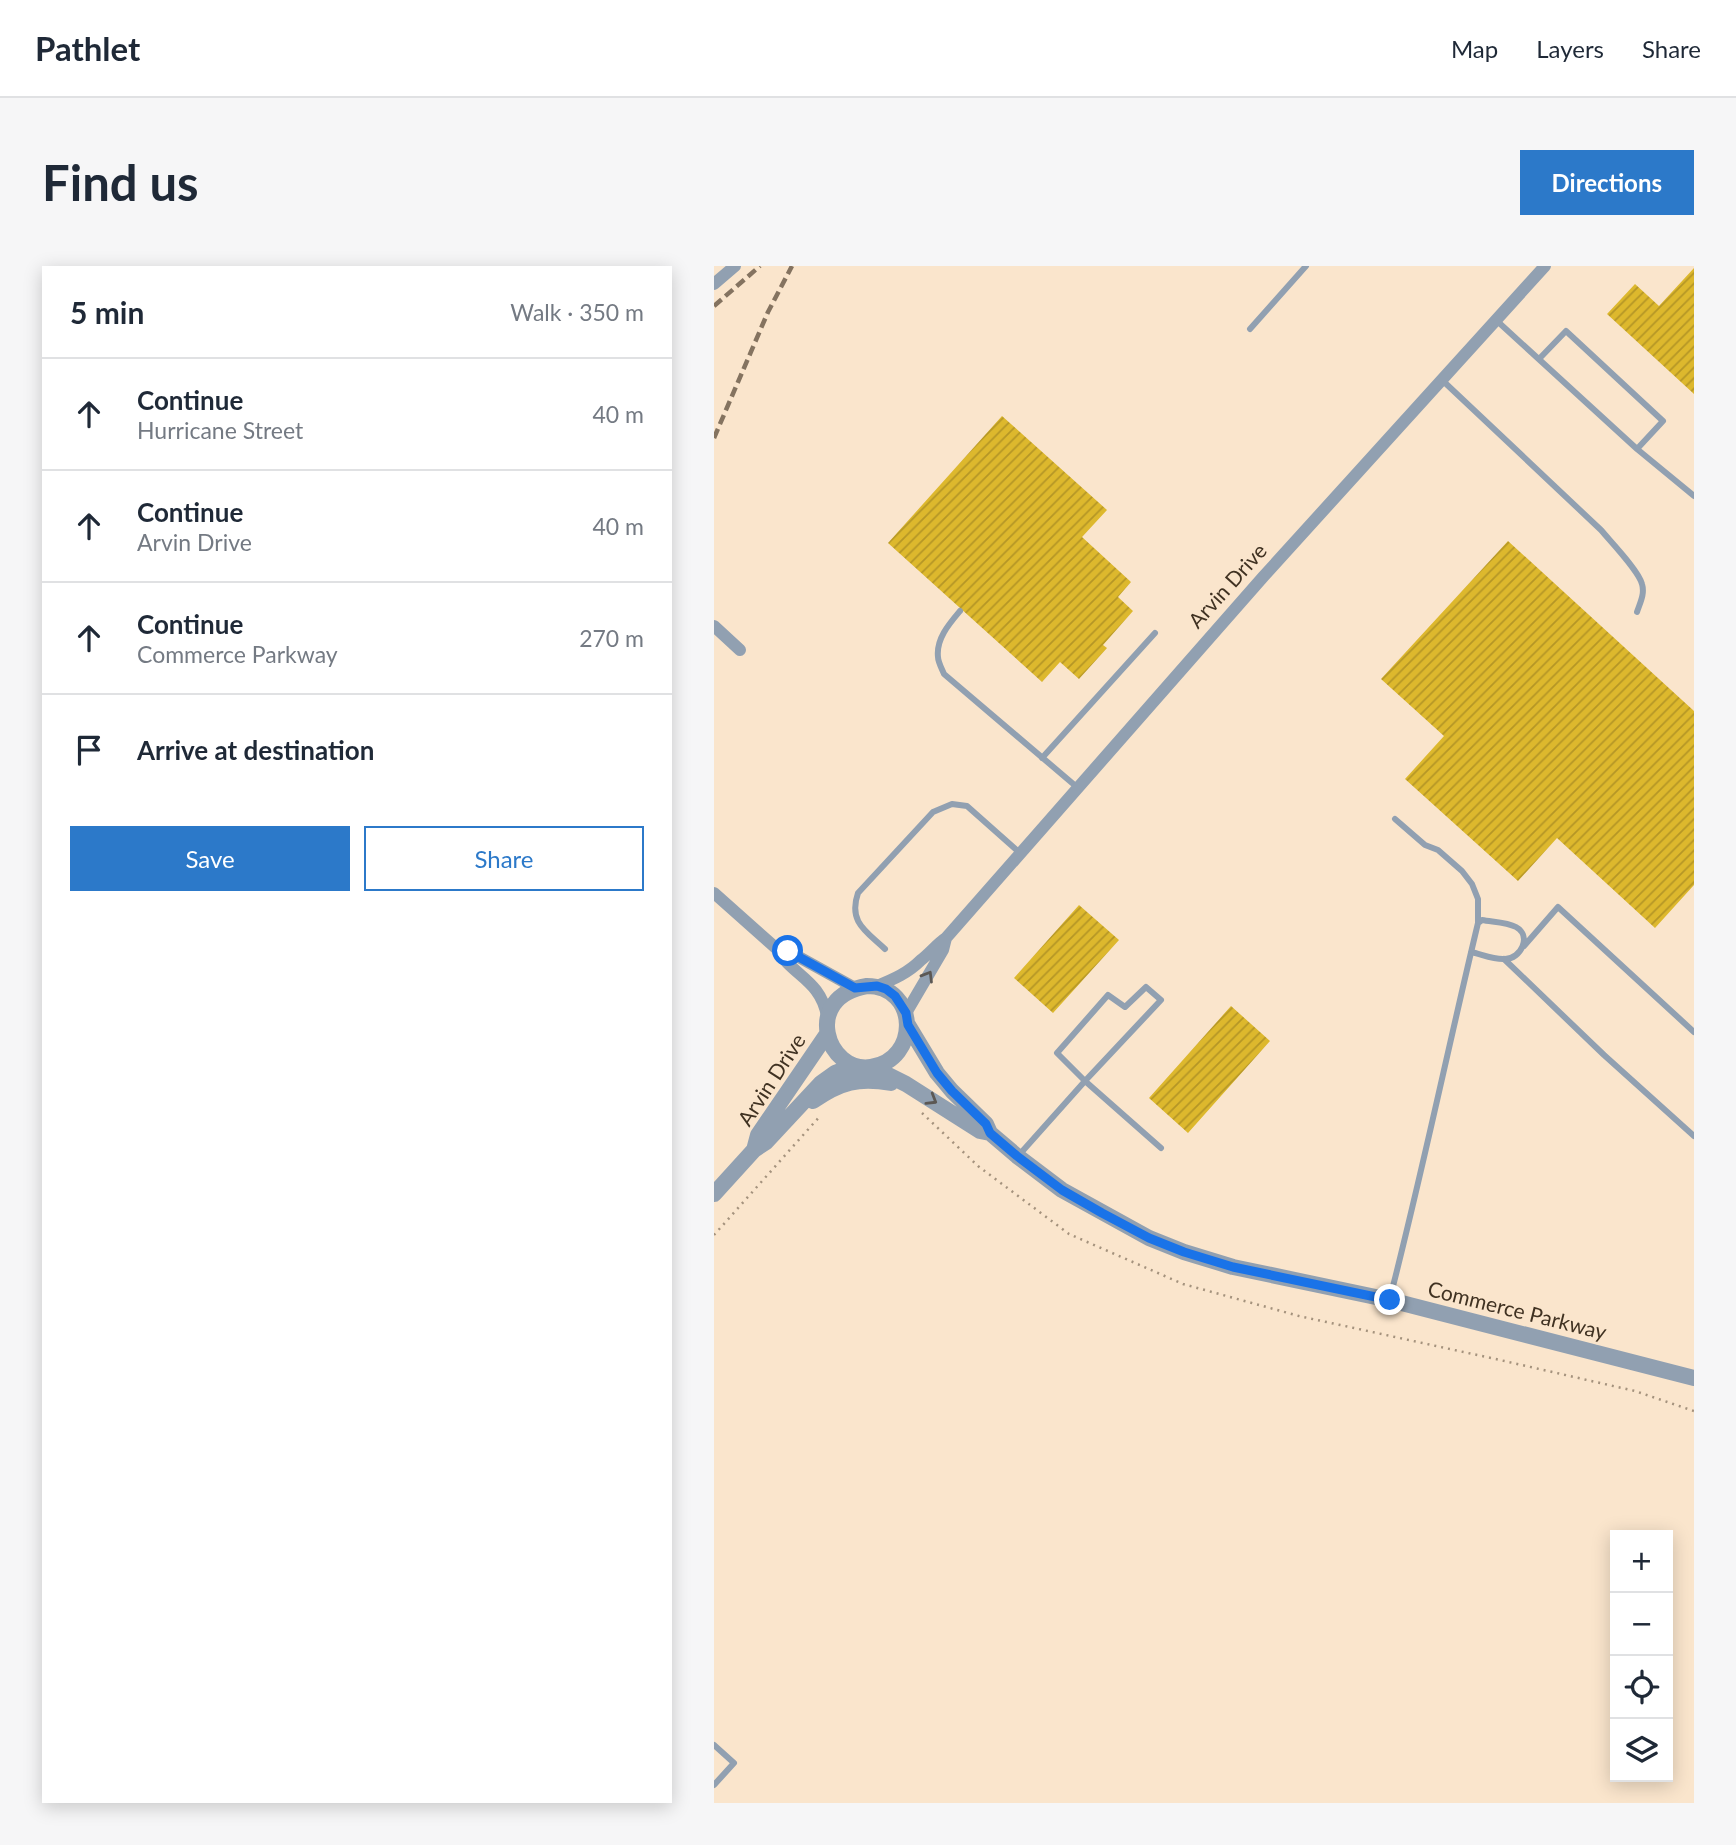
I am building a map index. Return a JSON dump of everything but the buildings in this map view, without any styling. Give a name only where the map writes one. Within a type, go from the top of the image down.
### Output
[{"type":"street","points":[[714,284],[735,266]]},
{"type":"street","name":"Arvin Drive","points":[[714,1194],[821,1083],[835,1073],[853,1066],[837,1052],[827,1034],[827,1016],[837,999],[855,988],[877,986],[898,978],[946,938],[1255,587],[1545,266]]},
{"type":"street","points":[[714,626],[740,650]]},
{"type":"street","points":[[714,893],[777,948],[782,957],[809,982],[819,993],[827,1016]]},
{"type":"street","name":"Arvin Drive","points":[[872,1067],[892,1058],[904,1042],[907,1019],[943,950],[946,938]]},
{"type":"street","points":[[777,948],[788,951],[855,988]]},
{"type":"street","points":[[877,986],[895,996],[907,1019]]},
{"type":"street","name":"Commerce Parkway","points":[[907,1019],[937,1073],[986,1124],[990,1133],[1062,1190],[1149,1238],[1233,1267],[1390,1300],[1694,1378]]},
{"type":"street","name":"Arvin Drive","points":[[754,1150],[758,1135],[827,1034]]},
{"type":"street","points":[[853,1066],[872,1067]]},
{"type":"street","name":"Commerce Parkway","points":[[872,1067],[906,1084],[980,1131],[990,1133]]},
{"type":"street","points":[[790,1115],[823,1094],[853,1081],[870,1079],[906,1084]]},
{"type":"lane","points":[[1250,329],[1306,266]]},
{"type":"lane","points":[[1496,320],[1637,449],[1694,496]]},
{"type":"lane","points":[[1539,359],[1566,331],[1663,421],[1637,449]]},
{"type":"lane","points":[[1441,380],[1601,530],[1622,554],[1642,582],[1643,596],[1637,612]]},
{"type":"lane","points":[[960,611],[940,641],[937,659],[944,674],[1078,788]]},
{"type":"lane","points":[[1042,758],[1155,633]]},
{"type":"lane","points":[[885,949],[858,923],[853,907],[858,893],[933,811],[952,804],[967,806],[1020,853]]},
{"type":"lane","points":[[1390,1300],[1478,923],[1478,899],[1472,884],[1462,871],[1438,850],[1425,845],[1395,819]]},
{"type":"lane","points":[[1471,952],[1504,959],[1516,956],[1558,907],[1694,1032]]},
{"type":"lane","points":[[1478,923],[1482,920],[1513,925],[1520,929],[1524,942],[1521,949]]},
{"type":"lane","points":[[1504,959],[1694,1136]]},
{"type":"lane","points":[[1017,1156],[1085,1081],[1161,1000],[1146,987],[1125,1007],[1108,995],[1057,1053],[1085,1081],[1161,1148]]},
{"type":"lane","points":[[714,1745],[734,1763],[714,1785]]},
{"type":"railway","points":[[714,306],[760,266]]},
{"type":"railway","points":[[714,438],[768,312],[792,266]]},
{"type":"route","points":[[788,951],[855,988],[877,986],[895,996],[926,1056],[952,1091],[986,1124],[990,1133],[1062,1190],[1149,1238],[1184,1252],[1233,1267],[1390,1300]]}]
